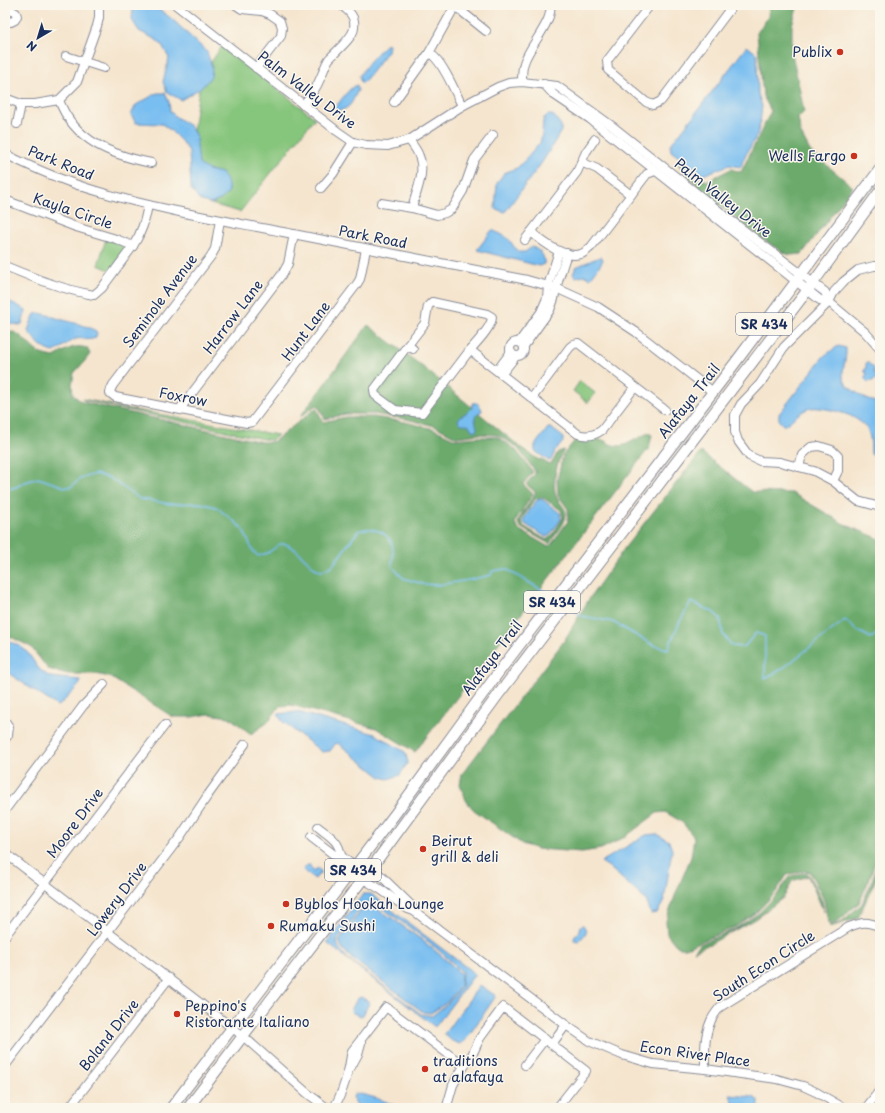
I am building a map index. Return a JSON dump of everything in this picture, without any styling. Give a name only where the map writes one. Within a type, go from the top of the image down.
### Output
[{"type":"main road","name":"Alafaya Trail","points":[[172,1108],[395,814],[498,673],[713,392],[880,169]]},
{"type":"main road","points":[[859,219],[870,193],[880,180]]},
{"type":"main road","name":"Alafaya Trail","points":[[188,1108],[363,879],[498,695],[811,286],[880,191]]},
{"type":"main road","points":[[680,458],[689,434],[710,406],[713,392]]},
{"type":"main road","points":[[614,521],[612,532],[615,541]]},
{"type":"main road","points":[[498,673],[501,680],[498,695]]},
{"type":"main road","points":[[363,879],[367,863],[386,837],[395,814]]},
{"type":"main road","points":[[321,934],[336,903],[356,875],[355,867]]},
{"type":"street","points":[[5,98],[21,104],[35,104],[59,100],[77,82],[97,26],[99,18],[99,5]]},
{"type":"street","name":"Palm Valley Drive","points":[[176,5],[337,131],[353,142],[366,145],[388,146],[409,140],[462,106],[498,87],[509,83],[522,82],[544,84],[553,94],[596,119],[729,219],[798,278]]},
{"type":"street","points":[[236,5],[242,9],[270,14],[280,21],[282,28],[281,36],[256,68]]},
{"type":"street","points":[[303,105],[317,86],[328,61],[351,35],[354,28],[353,18],[350,11],[341,5]]},
{"type":"street","points":[[522,82],[523,64],[548,19],[551,10],[550,5]]},
{"type":"street","points":[[650,5],[608,60],[608,70],[646,102],[653,105],[661,101],[734,5]]},
{"type":"street","points":[[394,102],[429,53],[455,6],[486,31]]},
{"type":"street","points":[[5,7],[16,13],[17,16],[15,20],[11,22],[5,20]]},
{"type":"street","points":[[429,53],[439,61],[462,106]]},
{"type":"street","points":[[66,56],[104,68]]},
{"type":"street","points":[[59,100],[62,110],[79,132],[105,150],[151,163]]},
{"type":"street","points":[[17,124],[21,104]]},
{"type":"street","name":"Palm Valley Drive","points":[[596,119],[651,172],[798,278],[825,292],[829,302],[865,332],[880,349]]},
{"type":"street","points":[[381,203],[412,208],[437,215],[452,209],[463,191],[474,160],[493,135]]},
{"type":"street","points":[[524,240],[577,172],[586,152],[595,139]]},
{"type":"street","points":[[409,140],[420,157],[422,168],[412,208]]},
{"type":"street","points":[[321,188],[333,174],[353,142]]},
{"type":"street","name":"Park Road","points":[[5,154],[79,185],[148,205],[505,276],[552,287],[591,304],[612,316],[636,332],[713,392]]},
{"type":"street","points":[[581,162],[597,169],[631,195]]},
{"type":"street","points":[[531,232],[544,243],[559,251],[573,255],[585,252],[591,247],[631,195],[651,172]]},
{"type":"street","name":"Kayla Circle","points":[[5,200],[76,227],[116,239],[133,246]]},
{"type":"street","points":[[5,266],[79,293],[94,295],[102,288],[133,246],[140,234],[146,218],[148,205]]},
{"type":"street","name":"Seminole Avenue","points":[[110,393],[113,385],[211,256],[215,249],[220,220]]},
{"type":"street","name":"Harrow Lane","points":[[180,409],[283,273],[288,264],[294,234]]},
{"type":"street","name":"Hunt Lane","points":[[252,422],[256,419],[357,284],[360,279],[366,249]]},
{"type":"street","points":[[522,344],[550,310],[554,299],[552,287],[557,271],[559,251]]},
{"type":"street","points":[[557,271],[567,253]]},
{"type":"street","points":[[880,266],[858,270],[843,282],[834,292],[829,302],[784,347],[760,384],[741,404],[734,415],[735,432],[738,441],[749,456],[760,461],[780,462],[814,471],[833,481],[858,501],[880,507]]},
{"type":"street","points":[[432,302],[487,314],[492,317],[492,321],[489,326],[470,350],[422,414],[395,410],[375,395],[374,390],[411,347],[425,323],[428,306],[432,302]]},
{"type":"street","points":[[514,342],[522,344],[525,350],[522,355],[513,354],[511,346],[514,342]]},
{"type":"street","points":[[532,398],[570,347],[578,343],[665,410]]},
{"type":"street","points":[[470,350],[578,434],[585,436],[597,434],[602,430],[635,387]]},
{"type":"street","points":[[499,372],[499,368],[513,354]]},
{"type":"street","name":"Foxrow","points":[[110,393],[115,398],[248,423],[252,422]]},
{"type":"street","points":[[799,467],[802,455],[811,447],[819,446],[832,450],[838,456],[838,471],[833,481]]},
{"type":"street","points":[[6,807],[83,706],[104,684]]},
{"type":"street","points":[[5,721],[9,727],[8,735],[5,739]]},
{"type":"street","name":"Moore Drive","points":[[5,936],[165,725]]},
{"type":"street","name":"Lowery Drive","points":[[5,1066],[180,837],[245,744]]},
{"type":"street","points":[[314,832],[341,853],[355,867]]},
{"type":"street","points":[[5,853],[233,1028],[327,1108]]},
{"type":"street","name":"Econ River Place","points":[[375,863],[378,873],[411,905],[414,911]]},
{"type":"street","name":"Econ River Place","points":[[363,879],[408,909],[414,911],[589,1041],[622,1055],[653,1064],[777,1078],[816,1092],[844,1108]]},
{"type":"street","name":"South Econ Circle","points":[[704,1069],[706,1039],[709,1024],[713,1015],[720,1007],[849,927],[861,922],[872,923],[880,927]]},
{"type":"street","name":"Boland Drive","points":[[69,1108],[169,978]]},
{"type":"street","points":[[334,1108],[339,1099],[349,1070],[352,1052],[386,1007],[464,1066]]},
{"type":"street","points":[[445,1108],[458,1074],[472,1055],[480,1038],[504,1007],[586,1071],[557,1108]]},
{"type":"street","points":[[552,1044],[566,1025]]},
{"type":"street","points":[[525,1065],[545,1039]]},
{"type":"street","points":[[866,1108],[880,1090]]},
{"type":"green space","points":[[769,5],[798,5],[792,25],[792,54],[804,112],[798,118],[801,134],[810,151],[853,187],[802,254],[790,255],[780,251],[765,241],[710,197],[683,170],[677,161],[688,167],[696,176],[707,181],[731,169],[741,172],[771,111],[763,96],[757,33],[768,17]]},
{"type":"green space","points":[[222,46],[315,118],[240,212],[211,204],[222,199],[222,173],[208,170],[198,164],[196,136],[193,131],[199,89],[202,87],[212,67],[211,62]]},
{"type":"green space","points":[[106,239],[120,245],[125,252],[112,271],[98,265]]},
{"type":"green space","points":[[368,325],[423,367],[520,447],[539,460],[541,459],[548,464],[552,463],[558,452],[564,450],[557,466],[555,493],[566,512],[564,522],[550,543],[520,527],[518,523],[519,519],[535,494],[535,492],[526,484],[535,474],[535,471],[517,447],[498,435],[479,434],[456,437],[435,426],[375,414],[346,414],[325,419],[316,405],[300,417]],"holes":[[[542,497],[561,510],[563,518],[552,536],[546,540],[523,526],[521,520],[535,499]]]},
{"type":"green space","points":[[5,330],[16,333],[24,338],[39,353],[48,356],[54,357],[74,347],[87,348],[90,354],[74,373],[72,385],[73,395],[82,402],[262,442],[273,442],[316,408],[323,422],[346,417],[374,417],[434,429],[455,439],[498,437],[515,449],[533,472],[523,484],[533,494],[515,523],[518,529],[547,546],[551,545],[568,521],[568,509],[558,495],[557,480],[563,455],[577,438],[603,440],[612,445],[621,446],[648,433],[652,435],[649,448],[415,752],[376,728],[291,705],[280,706],[267,723],[251,734],[229,717],[209,714],[192,717],[173,717],[110,677],[96,674],[68,674],[48,669],[31,647],[5,634]]},
{"type":"green space","points":[[580,381],[595,393],[588,403],[573,391]]},
{"type":"green space","points":[[82,399],[112,406],[278,435],[272,440],[263,439],[83,400]]},
{"type":"green space","points":[[701,452],[752,492],[792,493],[844,524],[880,539],[880,848],[859,903],[837,922],[828,922],[824,900],[810,872],[802,871],[787,875],[775,893],[758,911],[735,927],[686,948],[680,948],[667,934],[666,921],[691,857],[694,837],[682,822],[665,812],[657,813],[625,837],[601,849],[582,852],[537,849],[522,844],[474,810],[467,802],[460,784],[462,774],[564,641],[589,599],[626,546]]},
{"type":"green space","points":[[880,855],[880,870],[858,918],[830,927],[829,924],[839,924],[862,904],[872,881]]},
{"type":"green space","points":[[802,873],[808,874],[822,901],[824,912],[808,876],[792,881],[784,897],[755,919],[712,943],[694,951],[700,944],[735,929],[759,913],[777,895],[789,877]]},
{"type":"water","points":[[134,5],[153,5],[172,19],[207,52],[212,67],[211,77],[202,87],[181,100],[167,92],[163,82],[169,58],[162,45],[155,39],[139,31],[132,20]]},
{"type":"water","points":[[386,44],[389,45],[388,51],[363,83],[361,82],[359,76],[370,61]]},
{"type":"water","points":[[747,46],[757,54],[758,94],[762,106],[757,135],[743,160],[741,167],[729,165],[703,175],[671,151],[670,145]]},
{"type":"water","points":[[357,85],[358,90],[349,106],[338,111],[334,109],[348,92]]},
{"type":"water","points":[[157,93],[165,93],[169,102],[170,111],[190,126],[196,136],[199,164],[208,170],[222,173],[227,181],[229,192],[222,199],[211,204],[199,200],[191,189],[189,151],[181,141],[162,124],[136,123],[131,115],[136,105]]},
{"type":"water","points":[[548,115],[553,115],[561,125],[561,131],[543,161],[505,212],[495,209],[497,183],[504,173],[517,168],[540,143],[543,121]]},
{"type":"water","points":[[492,230],[509,239],[518,252],[525,252],[532,247],[537,250],[543,255],[544,264],[539,266],[477,250]]},
{"type":"water","points":[[602,257],[602,262],[590,278],[584,275],[576,277],[573,274],[576,267]]},
{"type":"water","points":[[5,300],[26,311],[22,324],[5,323]]},
{"type":"water","points":[[39,313],[84,326],[96,331],[97,334],[95,338],[89,340],[76,339],[54,352],[50,351],[33,338],[28,331],[35,314]]},
{"type":"water","points":[[838,346],[846,348],[843,373],[845,382],[862,397],[880,402],[880,451],[874,456],[871,454],[871,444],[867,429],[861,422],[850,415],[832,410],[815,408],[805,410],[785,425],[779,421],[779,414],[824,356]]},
{"type":"water","points":[[867,362],[874,368],[874,373],[878,376],[875,380],[868,382],[864,378],[867,374],[864,371]]},
{"type":"water","points":[[473,403],[479,405],[482,411],[475,417],[477,429],[475,431],[472,430],[469,425],[461,424],[458,420],[470,410]]},
{"type":"water","points":[[548,428],[551,428],[563,437],[563,442],[549,461],[535,451],[535,445]]},
{"type":"water","points":[[542,499],[560,513],[561,519],[550,535],[546,537],[525,524],[523,520],[537,500]]},
{"type":"water","points":[[5,640],[20,646],[28,653],[39,669],[50,677],[80,680],[80,684],[60,705],[57,706],[5,671]]},
{"type":"water","points":[[297,712],[375,734],[405,752],[408,762],[400,775],[388,779],[381,777],[339,744],[336,743],[330,751],[322,752],[282,721],[278,714]]},
{"type":"water","points":[[656,834],[669,841],[672,850],[664,901],[657,913],[651,914],[646,900],[609,867],[601,862],[646,835]]},
{"type":"water","points":[[307,865],[310,865],[314,872],[317,868],[321,871],[321,874],[315,879],[303,870]]},
{"type":"water","points":[[363,894],[371,894],[475,974],[435,1027],[327,943]],"holes":[[[373,902],[431,944],[462,972],[461,988],[447,1004],[432,1016],[421,1014],[348,959],[339,948],[337,940],[361,907]]]},
{"type":"water","points":[[371,904],[406,928],[451,964],[461,974],[460,987],[446,1003],[431,1013],[423,1012],[350,957],[342,948],[339,941],[362,909]]},
{"type":"water","points":[[583,925],[586,933],[579,941],[575,941],[575,935],[578,933],[580,926]]},
{"type":"water","points":[[480,985],[496,996],[465,1041],[460,1044],[452,1041],[444,1034]]},
{"type":"water","points":[[361,997],[369,1003],[361,1016],[353,1013],[351,1010],[357,999]]},
{"type":"water","points":[[355,1093],[367,1095],[399,1108],[359,1108],[353,1097]]},
{"type":"water","points":[[730,1095],[753,1097],[759,1101],[759,1105],[757,1108],[735,1108]]},
{"type":"waterway","points":[[5,490],[38,478],[65,487],[71,487],[80,479],[95,474],[110,478],[140,499],[170,504],[200,503],[216,507],[242,528],[253,551],[258,556],[268,553],[280,544],[286,544],[296,550],[315,568],[321,571],[332,566],[358,531],[368,529],[379,531],[389,539],[393,546],[392,566],[403,578],[423,584],[437,585],[491,575],[492,571],[506,569],[552,596]]},
{"type":"waterway","points":[[570,608],[582,616],[613,622],[653,645],[668,649],[679,623],[691,602],[713,612],[720,618],[723,634],[732,646],[744,647],[756,633],[765,636],[765,678],[782,669],[845,620],[856,630],[871,638],[880,632]]},
{"type":"place","name":"Publix","points":[[840,52]]},
{"type":"place","name":"Wells Fargo","points":[[854,156]]},
{"type":"place","name":"Beirut grill & deli","points":[[423,849]]},
{"type":"place","name":"Byblos Hookah Lounge","points":[[286,904]]},
{"type":"place","name":"Rumaku Sushi","points":[[271,926]]},
{"type":"place","name":"Peppino's Ristorante Italiano","points":[[177,1014]]},
{"type":"place","name":"traditions at alafaya","points":[[425,1069]]}]
